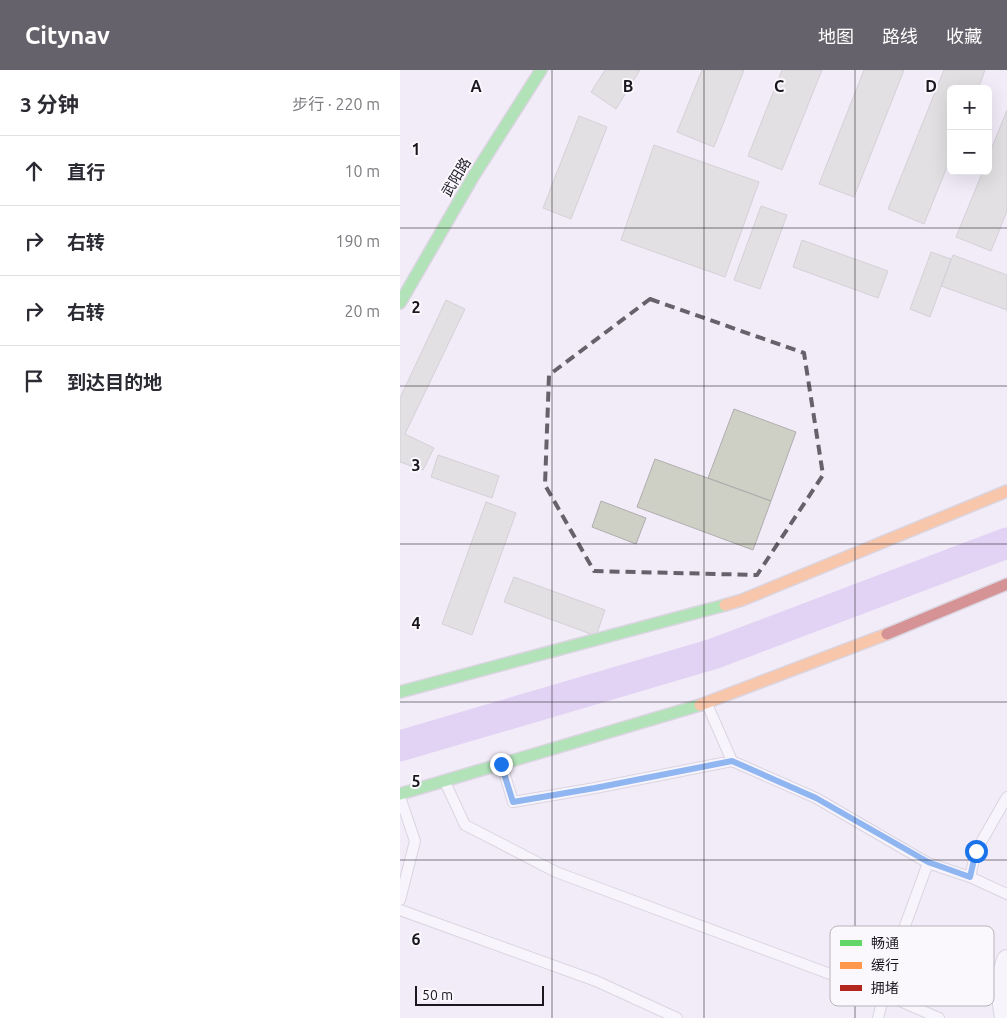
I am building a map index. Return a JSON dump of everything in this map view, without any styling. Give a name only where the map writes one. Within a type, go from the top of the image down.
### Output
[{"type":"street","name":"武阳路","points":[[400,303],[473,176],[541,70]]},
{"type":"street","points":[[400,692],[742,600],[1007,491]]},
{"type":"street","points":[[400,794],[707,703],[930,617],[1007,584]]},
{"type":"street","points":[[1005,1018],[1000,983],[1007,960]]},
{"type":"lane","points":[[707,703],[732,761]]},
{"type":"lane","points":[[501,764],[513,802],[732,761],[816,798],[928,862],[970,877],[1007,894]]},
{"type":"lane","points":[[444,781],[464,825],[556,872],[830,974]]},
{"type":"lane","points":[[400,797],[416,841],[400,900]]},
{"type":"lane","points":[[970,877],[976,851],[1007,798]]},
{"type":"lane","points":[[905,926],[928,862]]},
{"type":"lane","points":[[400,910],[596,981],[677,1018]]},
{"type":"lane","points":[[912,1006],[939,1018]]},
{"type":"highlighted area","points":[[650,299],[804,353],[823,475],[757,575],[594,571],[545,485],[549,375]]},
{"type":"building","points":[[605,70],[640,70],[616,109],[591,92]]},
{"type":"building","points":[[702,70],[744,70],[714,147],[677,132]]},
{"type":"building","points":[[782,70],[822,70],[782,170],[748,156]]},
{"type":"building","points":[[864,70],[904,70],[854,197],[819,184]]},
{"type":"building","points":[[944,70],[985,70],[979,85],[947,85],[947,167],[924,224],[888,209]]},
{"type":"building","points":[[1007,110],[1007,211],[991,251],[956,237],[981,175],[992,175],[992,147]]},
{"type":"building","points":[[579,116],[607,127],[571,219],[543,208]]},
{"type":"building","points":[[654,145],[759,182],[725,277],[621,240]]},
{"type":"building","points":[[761,206],[787,215],[760,289],[734,280]]},
{"type":"building","points":[[802,240],[888,271],[878,298],[793,267]]},
{"type":"building","points":[[931,252],[951,259],[930,317],[910,309]]},
{"type":"building","points":[[953,255],[1007,275],[1007,310],[941,286]]},
{"type":"building","points":[[446,300],[465,309],[405,434],[434,448],[423,470],[400,462],[400,398]]},
{"type":"building","points":[[734,409],[796,432],[771,501],[708,478]]},
{"type":"building","points":[[438,455],[499,476],[492,498],[431,477]]},
{"type":"building","points":[[655,459],[771,501],[753,550],[637,507]]},
{"type":"building","points":[[601,501],[646,518],[636,544],[592,527]]},
{"type":"building","points":[[486,502],[516,513],[472,635],[442,624]]},
{"type":"building","points":[[514,577],[605,610],[596,636],[504,602]]},
{"type":"waterway","points":[[400,746],[713,654],[1007,543]]},
{"type":"traffic: fast","points":[[400,303],[473,177],[541,70]]},
{"type":"traffic: fast","points":[[400,692],[725,605]]},
{"type":"traffic: fast","points":[[400,794],[700,705]]},
{"type":"traffic: slow","points":[[725,605],[742,600],[1007,491]]},
{"type":"traffic: slow","points":[[700,705],[887,634]]},
{"type":"traffic: jam","points":[[887,634],[1007,584]]},
{"type":"route","points":[[501,764],[513,802],[732,761],[816,798],[928,862],[970,877],[976,851]]}]
